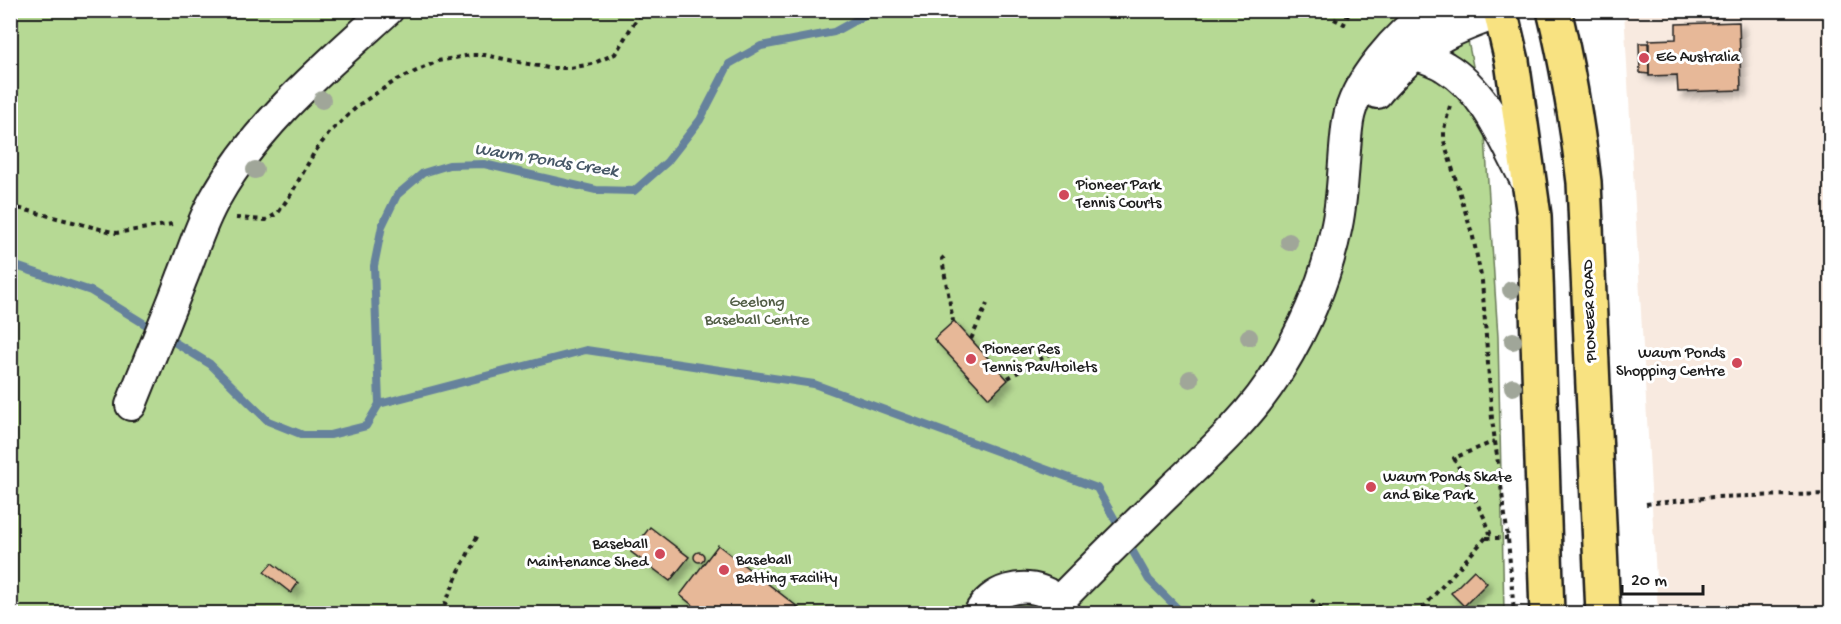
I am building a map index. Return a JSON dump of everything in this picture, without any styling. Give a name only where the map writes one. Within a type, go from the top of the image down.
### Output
[{"type":"main road","name":"PIONEER ROAD","points":[[1554,10],[1566,64],[1584,182],[1604,614]]},
{"type":"main road","points":[[1502,11],[1532,194],[1540,353],[1547,614]]},
{"type":"lane","points":[[131,405],[206,218],[231,172],[267,128],[327,65],[388,10]]},
{"type":"lane","points":[[979,614],[981,608],[997,594],[1016,588],[1030,588],[1044,592],[1062,608],[1102,558],[1233,430],[1279,370],[1302,329],[1318,293],[1337,224],[1348,122],[1352,105],[1372,58],[1391,25],[1403,10]]},
{"type":"lane","points":[[1352,105],[1367,78],[1391,47],[1431,10]]},
{"type":"lane","points":[[1345,166],[1363,114],[1381,88],[1415,54],[1446,32],[1502,11]]},
{"type":"lane","points":[[1415,54],[1445,66],[1479,96],[1532,194]]},
{"type":"path","points":[[10,206],[116,234],[206,218],[266,220],[278,213],[314,153],[329,133],[360,105],[403,77],[438,60],[471,55],[485,55],[548,68],[570,68],[592,64],[615,54],[642,10]]},
{"type":"path","points":[[1334,19],[1344,24],[1350,10]]},
{"type":"path","points":[[1467,84],[1448,110],[1444,141],[1473,237],[1482,281],[1492,419],[1508,538],[1514,614]]},
{"type":"path","points":[[944,257],[942,258],[953,321]]},
{"type":"path","points":[[971,339],[987,304]]},
{"type":"path","points":[[1008,378],[1060,347]]},
{"type":"path","points":[[1406,614],[1410,610],[1422,612],[1490,533],[1454,458],[1496,441]]},
{"type":"path","points":[[1646,504],[1713,497],[1830,494]]},
{"type":"path","points":[[441,614],[459,571],[479,533]]},
{"type":"path","points":[[1486,538],[1508,538]]},
{"type":"path","points":[[1311,600],[1330,614]]},
{"type":"shaded area","name":"Waurn Ponds Shopping Centre","points":[[1624,11],[1830,11],[1830,613],[1658,613]]},
{"type":"green space","name":"Geelong Baseball Centre","points":[[10,11],[1462,11],[1484,121],[1498,337],[1504,613],[11,613]]},
{"type":"building","points":[[1739,22],[1741,90],[1678,92],[1677,75],[1649,76],[1649,40],[1676,39],[1676,24]]},
{"type":"building","name":"EG Australia","points":[[1639,43],[1648,43],[1649,74],[1640,73]]},
{"type":"building","name":"Pioneer Res Tennis Pav/toilets","points":[[954,321],[1008,380],[989,398],[934,339]]},
{"type":"building","name":"Baseball Maintenance Shed","points":[[650,527],[689,557],[670,581],[631,552]]},
{"type":"building","name":"Baseball Batting Facility","points":[[718,545],[799,608],[795,614],[704,614],[680,595]]},
{"type":"building","points":[[699,552],[704,557],[699,562],[694,557]]},
{"type":"building","points":[[272,563],[298,583],[291,593],[264,572]]},
{"type":"building","points":[[1474,570],[1487,583],[1464,606],[1451,593]]},
{"type":"waterway","name":"Waurn Ponds Creek","points":[[10,264],[91,291],[210,364],[268,421],[303,435],[330,435],[366,426],[379,404],[374,266],[382,226],[397,195],[423,173],[449,165],[484,164],[596,190],[634,191],[667,162],[700,120],[729,64],[761,46],[834,32],[874,10]]},
{"type":"waterway","points":[[379,404],[586,350],[814,384],[1097,488],[1149,580],[1183,614]]},
{"type":"place","name":"EG Australia","points":[[1644,58]]},
{"type":"place","name":"Pioneer Park Tennis Courts","points":[[1064,195]]},
{"type":"place","name":"Pioneer Res Tennis Pav/toilets","points":[[971,359]]},
{"type":"place","name":"Waurn Ponds Shopping Centre","points":[[1737,363]]},
{"type":"place","name":"Waurn Ponds Skate and Bike Park","points":[[1371,487]]},
{"type":"place","name":"Baseball Maintenance Shed","points":[[660,554]]},
{"type":"place","name":"Baseball Batting Facility","points":[[724,570]]}]
